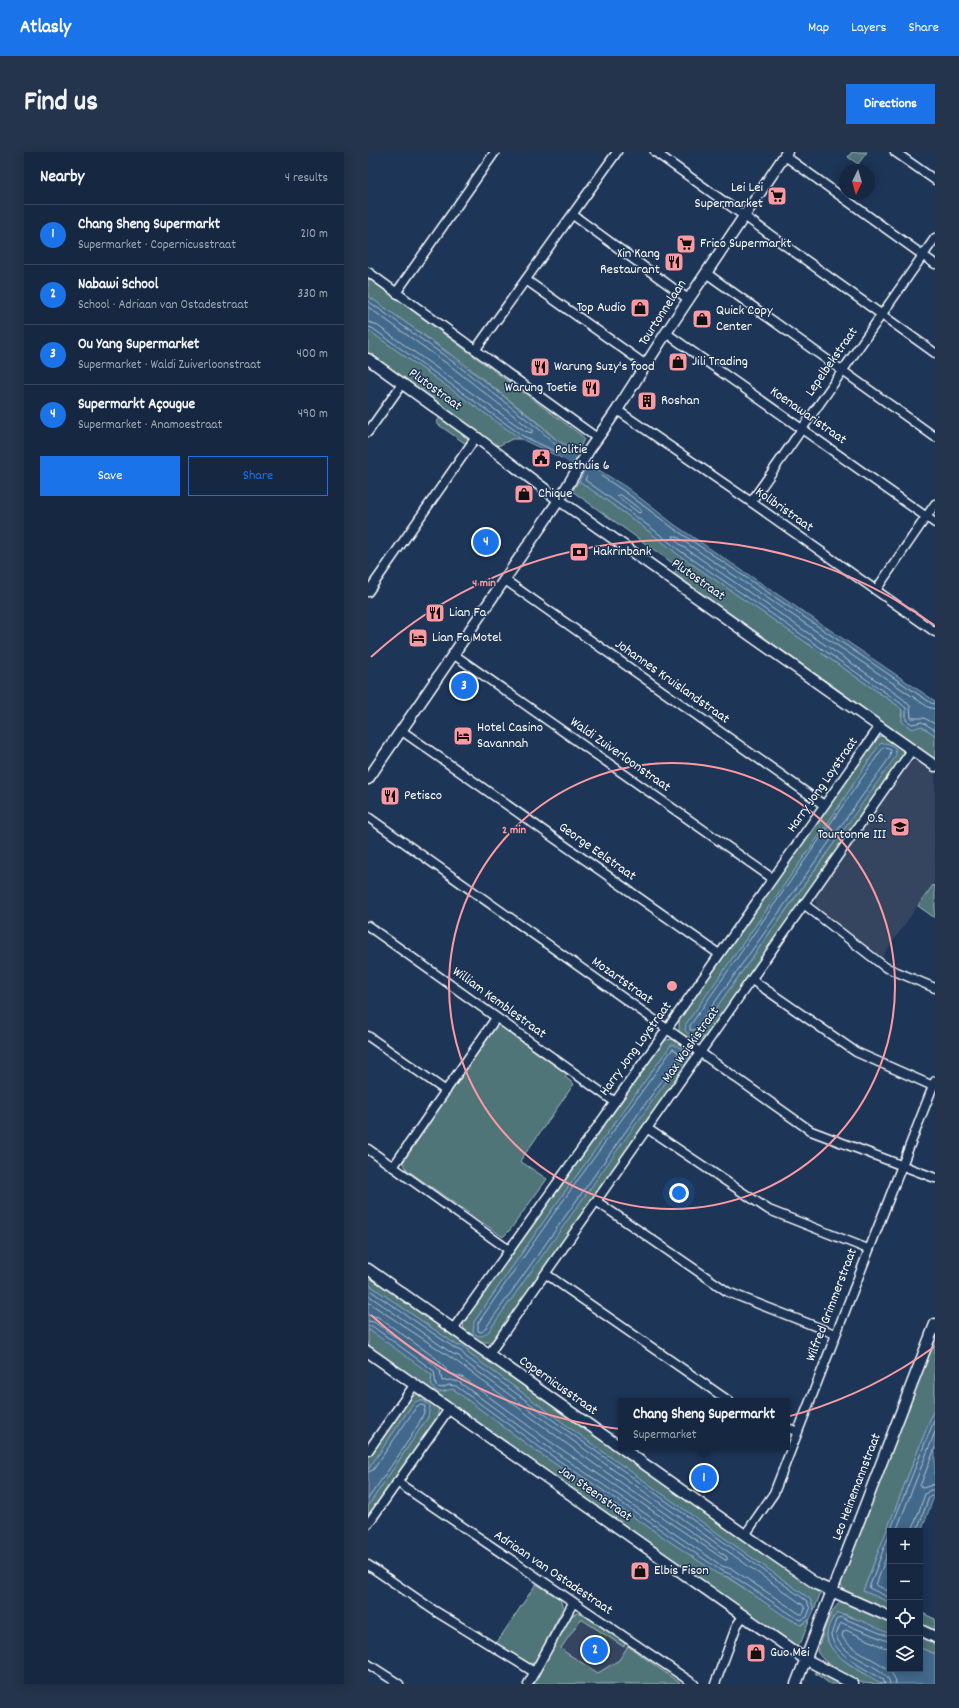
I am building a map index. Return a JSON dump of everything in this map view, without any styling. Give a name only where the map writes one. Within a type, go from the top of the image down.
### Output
[{"type":"street","points":[[396,293],[495,152]]},
{"type":"street","points":[[476,349],[617,152]]},
{"type":"street","points":[[655,152],[935,353]]},
{"type":"street","points":[[895,152],[935,180]]},
{"type":"street","points":[[786,154],[935,264]]},
{"type":"street","name":"Tourtonnelaan","points":[[368,779],[559,500],[589,450],[617,410],[688,299],[786,154]]},
{"type":"street","points":[[573,215],[688,299]]},
{"type":"street","name":"Lepelbekstraat","points":[[751,502],[922,254],[935,238]]},
{"type":"street","points":[[368,272],[598,438]]},
{"type":"street","points":[[706,273],[935,437]]},
{"type":"street","points":[[526,280],[646,364]]},
{"type":"street","name":"Koenawaristraat","points":[[666,333],[935,523]]},
{"type":"street","name":"Plutostraat","points":[[368,359],[476,437],[559,500],[935,766]]},
{"type":"street","points":[[368,432],[402,384]]},
{"type":"street","name":"Kolibristraat","points":[[617,410],[751,502],[935,632]]},
{"type":"street","points":[[368,592],[476,437]]},
{"type":"street","points":[[876,590],[935,504]]},
{"type":"street","name":"Johannes Kruislandstraat","points":[[505,580],[824,805]]},
{"type":"street","name":"Waldi Zuiverloonstraat","points":[[454,654],[772,878]]},
{"type":"street","name":"Harry Jong Loystraat","points":[[453,1329],[667,1029],[880,726]]},
{"type":"street","name":"George Eelstraat","points":[[402,731],[719,954]]},
{"type":"street","name":"Max Woiskistraat","points":[[489,1354],[805,905],[912,750]]},
{"type":"street","name":"Mozartstraat","points":[[368,817],[811,1131],[935,1178]]},
{"type":"street","points":[[805,905],[885,967],[935,988]]},
{"type":"street","name":"William Kemblestraat","points":[[368,926],[615,1102]]},
{"type":"street","points":[[752,980],[856,1052],[934,1083]]},
{"type":"street","points":[[393,1167],[496,1018]]},
{"type":"street","points":[[368,1036],[446,1091]]},
{"type":"street","name":"Wilfred Grimmerstraat","points":[[790,1448],[868,1249],[903,1166],[934,1083]]},
{"type":"street","points":[[648,1129],[769,1210],[868,1249]]},
{"type":"street","points":[[368,1149],[509,1250]]},
{"type":"street","points":[[596,1201],[728,1292],[835,1334]]},
{"type":"street","name":"Copernicusstraat","points":[[368,1269],[618,1445]]},
{"type":"street","points":[[546,1274],[724,1398]]},
{"type":"street","name":"Leo Heinemannstraat","points":[[796,1684],[935,1324]]},
{"type":"street","name":"Jan Steenstraat","points":[[368,1352],[806,1659],[853,1684]]},
{"type":"street","points":[[368,1451],[415,1384]]},
{"type":"street","points":[[368,1524],[449,1409]]},
{"type":"street","points":[[790,1429],[796,1431]]},
{"type":"street","name":"Copernicusstraat","points":[[625,1450],[818,1585],[887,1616]]},
{"type":"street","name":"Wilfred Grimmerstraat","points":[[745,1535],[774,1492],[789,1450]]},
{"type":"street","name":"Adriaan van Ostadestraat","points":[[397,1482],[694,1684]]},
{"type":"street","points":[[368,1565],[435,1611],[534,1672]]},
{"type":"street","points":[[528,1684],[573,1603]]},
{"type":"street","points":[[715,1684],[737,1625],[744,1615]]},
{"type":"street","points":[[923,1631],[935,1637]]},
{"type":"street","points":[[368,1664],[398,1684]]},
{"type":"shaded area","name":"O.S. Tourtonne III","points":[[914,761],[920,761],[935,772],[935,881],[882,957],[816,907],[815,902],[816,897],[909,764]]},
{"type":"shaded area","points":[[573,1614],[582,1614],[690,1684],[533,1684]]},
{"type":"green space","points":[[852,152],[867,152],[858,164],[848,157]]},
{"type":"green space","points":[[368,278],[581,435],[584,439],[577,453],[572,446],[562,445],[542,426],[459,360],[368,296]]},
{"type":"green space","points":[[368,330],[521,439],[512,439],[496,447],[368,355]]},
{"type":"green space","points":[[441,416],[468,437],[466,444],[436,423]]},
{"type":"green space","points":[[579,481],[676,553],[897,705],[902,710],[901,716],[916,727],[921,726],[935,735],[935,761],[836,688],[673,575],[678,567],[572,491]]},
{"type":"green space","points":[[881,736],[885,736],[905,750],[905,754],[706,1036],[699,1040],[688,1039],[679,1031],[679,1018],[874,741]],"holes":[[[874,753],[896,754],[820,863],[698,1033],[686,1024],[828,823]]]},
{"type":"green space","points":[[933,885],[935,886],[935,918],[918,906]]},
{"type":"green space","points":[[497,1024],[501,1025],[567,1073],[565,1077],[574,1084],[520,1161],[547,1179],[510,1230],[503,1237],[407,1170],[403,1162],[494,1026]]},
{"type":"green space","points":[[674,1039],[690,1049],[691,1060],[571,1229],[499,1336],[490,1342],[485,1342],[464,1330],[463,1323],[662,1043],[666,1040]],"holes":[[[671,1045],[682,1058],[488,1332],[474,1322],[549,1214]]]},
{"type":"green space","points":[[368,1274],[821,1592],[814,1610],[810,1599],[592,1444],[468,1353],[462,1346],[458,1346],[368,1284]]},
{"type":"green space","points":[[368,1329],[428,1371],[432,1375],[431,1380],[444,1392],[449,1389],[453,1389],[536,1451],[718,1574],[727,1577],[801,1625],[810,1619],[801,1642],[796,1646],[790,1644],[368,1346]]},
{"type":"green space","points":[[935,1338],[935,1407],[863,1591],[887,1601],[887,1610],[845,1591],[841,1585],[841,1581]]},
{"type":"green space","points":[[418,1394],[436,1404],[439,1408],[437,1419],[368,1517],[368,1506],[428,1417],[426,1401],[413,1404],[368,1470],[368,1458],[407,1401],[411,1397]]},
{"type":"green space","points":[[536,1584],[560,1599],[563,1608],[535,1663],[527,1664],[495,1645]]},
{"type":"green space","points":[[843,1601],[887,1621],[887,1633],[845,1614],[833,1617],[827,1633],[829,1643],[833,1650],[841,1658],[859,1671],[885,1684],[863,1683],[851,1678],[830,1665],[817,1651],[830,1616],[838,1604]]},
{"type":"green space","points":[[577,1613],[586,1615],[622,1640],[625,1644],[624,1647],[581,1619],[561,1648],[565,1652],[598,1673],[619,1660],[628,1646],[681,1684],[533,1684],[569,1617]]},
{"type":"green space","points":[[923,1613],[935,1619],[935,1630],[923,1625]]},
{"type":"green space","points":[[923,1637],[935,1643],[935,1654],[923,1649]]},
{"type":"green space","points":[[816,1669],[843,1684],[830,1684],[815,1673]]},
{"type":"water","points":[[368,296],[472,371],[551,436],[566,445],[572,446],[577,453],[570,462],[521,439],[368,330]]},
{"type":"water","points":[[589,464],[626,487],[675,525],[935,701],[935,735],[921,726],[912,729],[902,722],[902,710],[897,705],[676,553],[579,481]]},
{"type":"water","points":[[880,744],[890,744],[895,748],[896,754],[894,759],[698,1033],[696,1035],[691,1035],[685,1031],[686,1024],[828,823]]},
{"type":"water","points":[[671,1045],[675,1045],[681,1049],[683,1058],[488,1332],[481,1336],[473,1333],[474,1322],[549,1214]]},
{"type":"water","points":[[368,1284],[458,1346],[462,1346],[468,1350],[468,1353],[592,1444],[810,1599],[814,1610],[810,1619],[801,1625],[783,1615],[728,1577],[718,1574],[536,1451],[453,1389],[439,1392],[436,1390],[432,1385],[432,1375],[368,1329]]},
{"type":"water","points":[[420,1400],[430,1405],[428,1417],[368,1506],[368,1470],[410,1408],[415,1402]]},
{"type":"water","points":[[935,1407],[935,1494],[923,1528],[888,1528]]},
{"type":"water","points":[[887,1530],[887,1601],[863,1591]]},
{"type":"water","points":[[838,1613],[862,1621],[887,1633],[887,1672],[923,1672],[923,1649],[935,1654],[935,1684],[885,1684],[851,1665],[838,1655],[829,1643],[827,1636],[828,1628],[833,1618]]},
{"type":"waterway","points":[[562,452],[596,477]]},
{"type":"place","name":"Lei Lei Supermarket","points":[[777,196]]},
{"type":"place","name":"Frico Supermarkt","points":[[686,244]]},
{"type":"place","name":"Xin Kang Restaurant","points":[[674,262]]},
{"type":"place","name":"Top Audio","points":[[640,308]]},
{"type":"place","name":"Quick Copy Center","points":[[702,319]]},
{"type":"place","name":"Jili Trading","points":[[678,362]]},
{"type":"place","name":"Warung Suzy's food","points":[[540,367]]},
{"type":"place","name":"Warung Toetie","points":[[591,388]]},
{"type":"place","name":"Roshan","points":[[647,401]]},
{"type":"place","name":"Politie Posthuis 6","points":[[541,458]]},
{"type":"place","name":"Chique","points":[[524,494]]},
{"type":"place","name":"Supermarkt Açougue","points":[[486,542]]},
{"type":"place","name":"Hakrinbank","points":[[579,552]]},
{"type":"place","name":"Lian Fa","points":[[435,613]]},
{"type":"place","name":"Lian Fa Motel","points":[[418,638]]},
{"type":"place","name":"Ou Yang Supermarket","points":[[464,686]]},
{"type":"place","name":"Hotel Casino Savannah","points":[[463,736]]},
{"type":"place","name":"Petisco","points":[[390,796]]},
{"type":"place","name":"O.S. Tourtonne III","points":[[900,827]]},
{"type":"place","name":"Chang Sheng Supermarkt","points":[[704,1478]]},
{"type":"place","name":"Elbis Fison","points":[[640,1571]]},
{"type":"place","name":"Nabawi School","points":[[595,1650]]},
{"type":"place","name":"Guo Mei","points":[[756,1653]]}]
